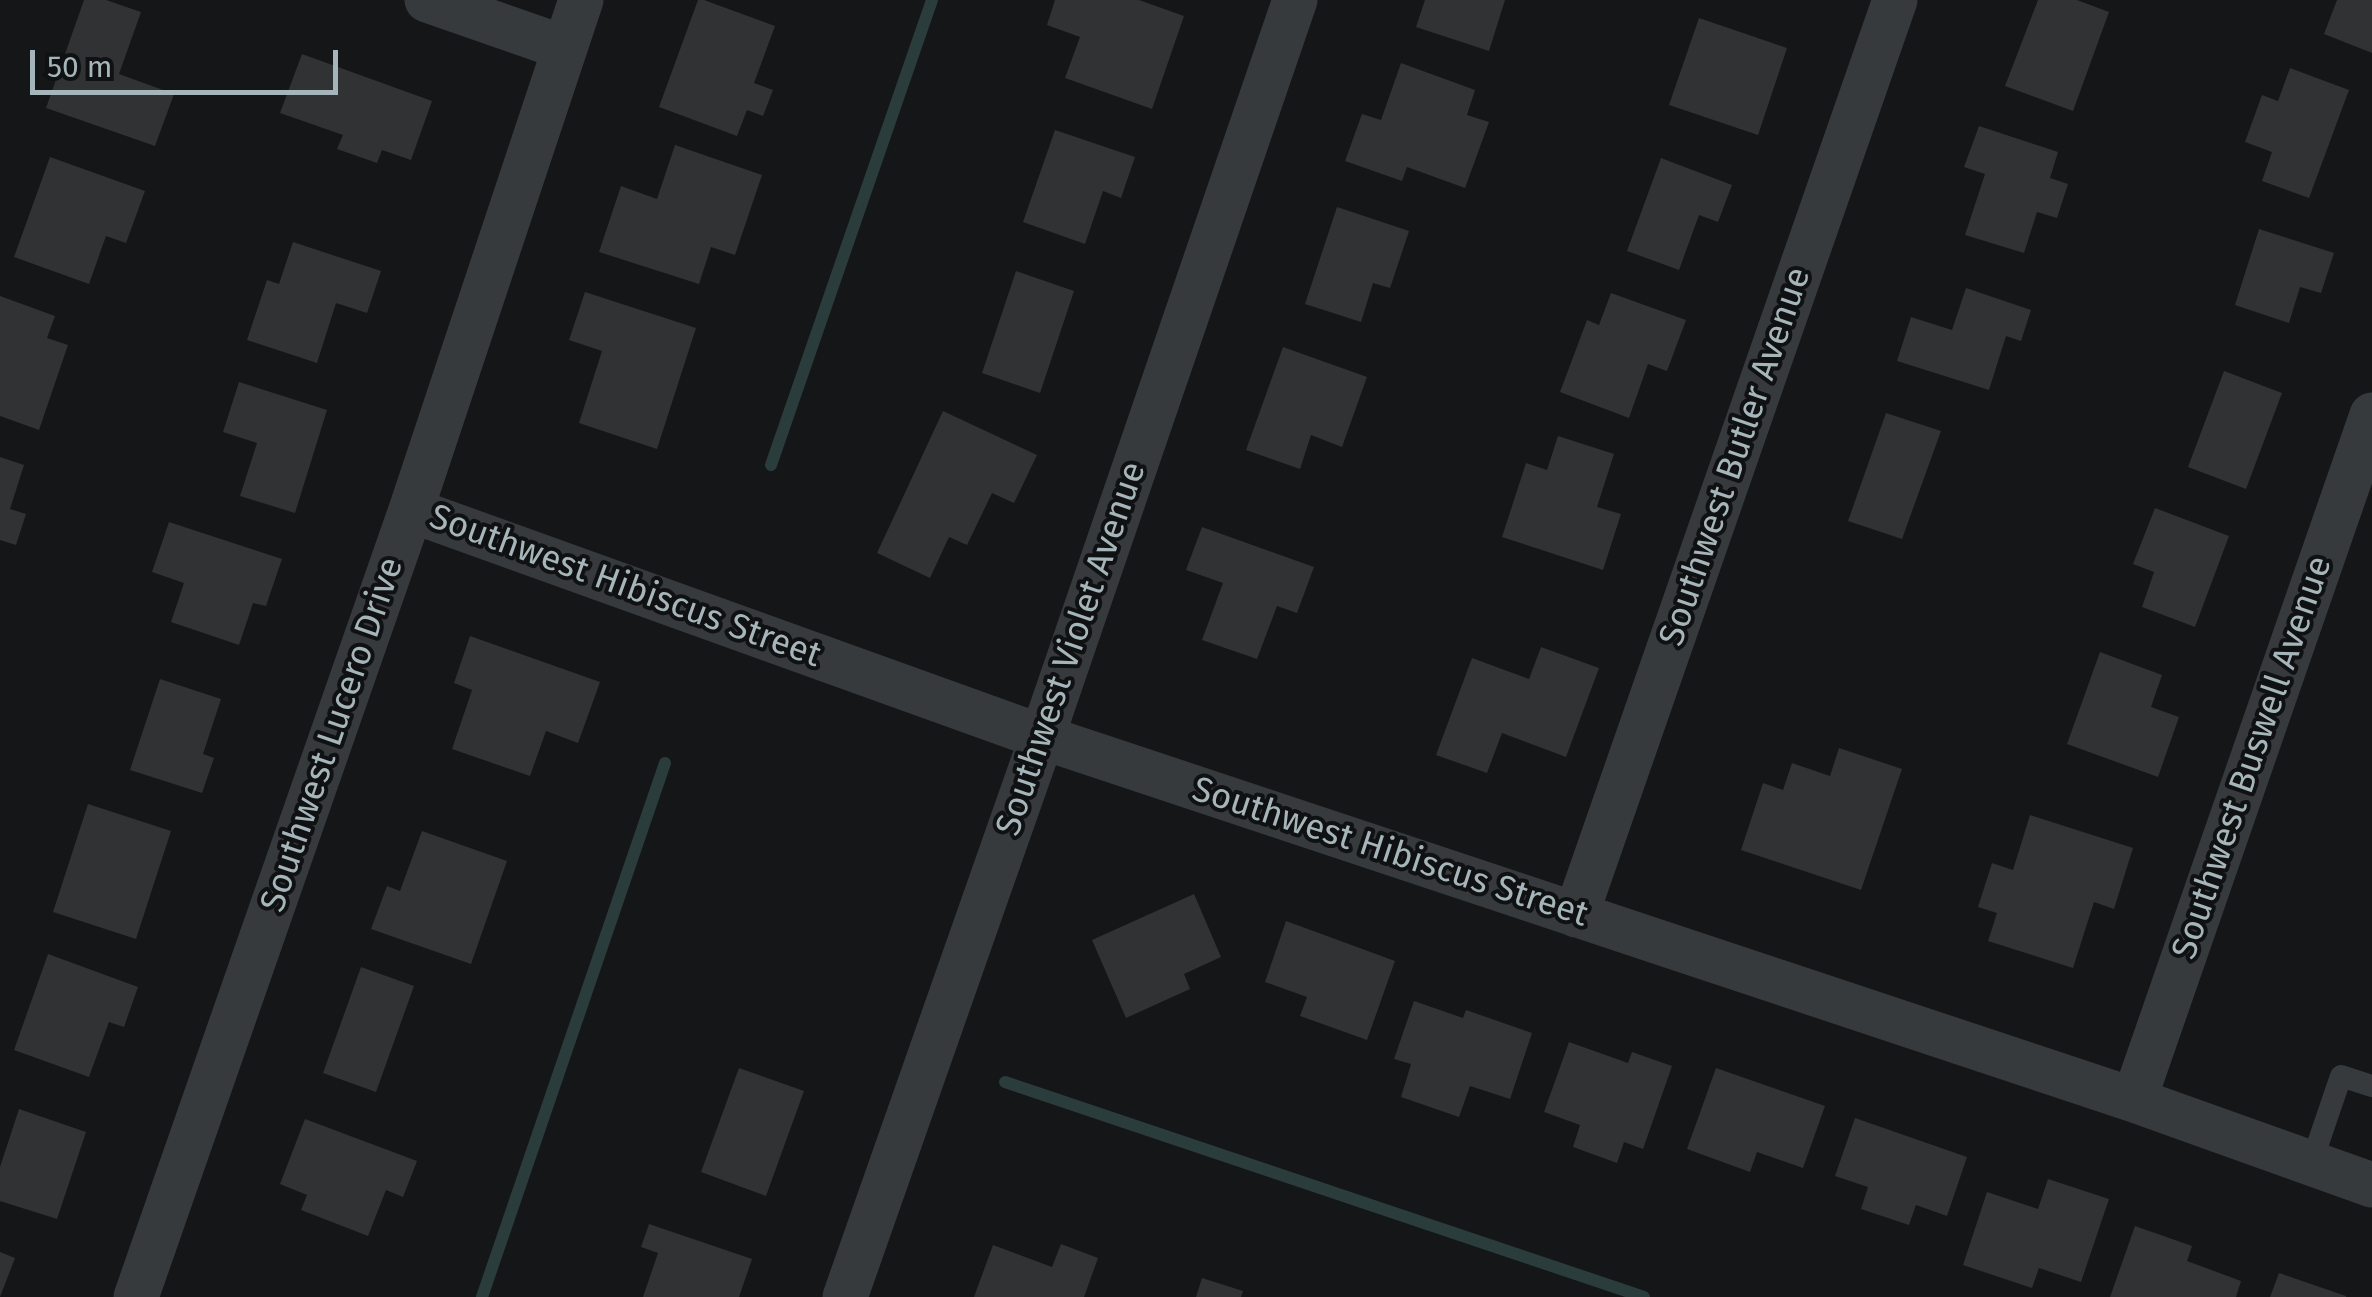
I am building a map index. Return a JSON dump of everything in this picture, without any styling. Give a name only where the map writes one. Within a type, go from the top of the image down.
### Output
[{"type":"street","points":[[427,0],[566,48]]},
{"type":"street","name":"Southwest Lucero Drive","points":[[136,1297],[412,510],[581,0]]},
{"type":"street","name":"Southwest Violet Avenue","points":[[846,1297],[1295,0]]},
{"type":"street","name":"Southwest Butler Avenue","points":[[1576,914],[1895,0]]},
{"type":"street","name":"Southwest Buswell Avenue","points":[[2134,1100],[2372,416]]},
{"type":"street","name":"Southwest Hibiscus Street","points":[[412,510],[1042,737],[2134,1100],[2372,1185]]},
{"type":"lane","points":[[2311,1164],[2341,1076],[2372,1086]]},
{"type":"building","points":[[84,0],[106,0],[141,12],[119,74],[174,94],[155,146],[46,108]]},
{"type":"building","points":[[698,0],[775,26],[754,83],[773,90],[763,116],[747,110],[737,136],[659,107]]},
{"type":"building","points":[[1055,0],[1139,0],[1184,16],[1152,109],[1065,78],[1080,37],[1047,25]]},
{"type":"building","points":[[1425,0],[1505,0],[1489,51],[1416,27]]},
{"type":"building","points":[[2038,0],[2077,0],[2109,12],[2073,111],[2005,86]]},
{"type":"building","points":[[2337,0],[2372,0],[2372,53],[2324,34]]},
{"type":"building","points":[[1699,18],[1787,48],[1758,135],[1669,105]]},
{"type":"building","points":[[302,54],[432,101],[411,160],[382,150],[377,163],[337,149],[343,135],[280,113]]},
{"type":"building","points":[[1401,63],[1475,90],[1467,115],[1489,122],[1465,188],[1407,167],[1402,181],[1345,161],[1362,114],[1381,120]]},
{"type":"building","points":[[2290,68],[2349,90],[2309,198],[2262,181],[2272,152],[2245,142],[2262,95],[2278,101]]},
{"type":"building","points":[[1979,126],[2058,152],[2050,178],[2068,184],[2057,218],[2037,212],[2024,253],[1965,235],[1985,174],[1964,167]]},
{"type":"building","points":[[1055,130],[1135,157],[1121,198],[1103,191],[1085,244],[1023,222]]},
{"type":"building","points":[[675,145],[762,175],[735,255],[711,247],[699,284],[599,252],[621,186],[657,199]]},
{"type":"building","points":[[50,157],[145,191],[126,243],[106,236],[89,284],[14,257]]},
{"type":"building","points":[[1661,158],[1732,185],[1718,222],[1699,215],[1679,270],[1627,251]]},
{"type":"building","points":[[1337,207],[1409,231],[1390,288],[1373,283],[1361,322],[1305,304]]},
{"type":"building","points":[[2259,229],[2334,253],[2321,293],[2300,287],[2289,323],[2235,305]]},
{"type":"building","points":[[293,242],[381,271],[367,313],[336,303],[317,363],[247,340],[267,280],[279,284]]},
{"type":"building","points":[[1016,271],[1074,291],[1040,393],[982,373]]},
{"type":"building","points":[[1966,288],[2031,310],[2021,341],[2006,336],[1989,390],[1897,361],[1911,317],[1952,330]]},
{"type":"building","points":[[585,292],[696,328],[657,449],[579,423],[602,351],[569,340]]},
{"type":"building","points":[[1611,293],[1686,320],[1667,371],[1648,364],[1629,418],[1560,392],[1587,320],[1599,325]]},
{"type":"building","points":[[0,296],[55,316],[47,338],[68,345],[39,430],[0,416]]},
{"type":"building","points":[[1283,347],[1367,377],[1342,447],[1311,435],[1300,469],[1246,450]]},
{"type":"building","points":[[2224,371],[2282,393],[2246,489],[2188,467]]},
{"type":"building","points":[[239,382],[327,410],[295,513],[240,496],[257,443],[223,432]]},
{"type":"building","points":[[943,411],[1037,455],[1014,503],[992,493],[967,545],[949,537],[930,578],[877,553]]},
{"type":"building","points":[[1886,413],[1941,431],[1902,539],[1848,521]]},
{"type":"building","points":[[1558,436],[1614,454],[1597,507],[1621,514],[1603,570],[1502,537],[1526,463],[1547,470]]},
{"type":"building","points":[[0,457],[24,465],[10,509],[26,514],[16,545],[0,540]]},
{"type":"building","points":[[2155,508],[2229,536],[2195,627],[2142,607],[2154,572],[2133,564]]},
{"type":"building","points":[[169,522],[282,559],[266,606],[253,603],[239,645],[171,622],[184,583],[152,572]]},
{"type":"building","points":[[1202,527],[1314,567],[1297,613],[1277,606],[1257,659],[1202,640],[1223,583],[1186,570]]},
{"type":"building","points":[[470,636],[600,682],[578,743],[546,731],[530,776],[452,749],[472,690],[454,683]]},
{"type":"building","points":[[1541,647],[1599,668],[1566,757],[1502,733],[1487,773],[1436,755],[1472,658],[1529,679]]},
{"type":"building","points":[[2100,652],[2162,675],[2151,707],[2179,717],[2158,777],[2067,744]]},
{"type":"building","points":[[160,679],[221,699],[203,754],[214,758],[202,793],[130,770]]},
{"type":"building","points":[[1839,748],[1902,769],[1861,890],[1741,850],[1763,783],[1783,790],[1792,763],[1830,776]]},
{"type":"building","points":[[88,804],[171,831],[136,939],[53,912]]},
{"type":"building","points":[[2030,815],[2133,848],[2114,909],[2094,902],[2073,968],[1988,941],[1997,913],[1978,907],[1992,863],[2013,870]]},
{"type":"building","points":[[422,831],[507,861],[471,964],[371,929],[387,886],[400,891]]},
{"type":"building","points":[[1194,894],[1221,957],[1184,974],[1190,989],[1126,1018],[1092,940]]},
{"type":"building","points":[[1286,921],[1395,961],[1367,1040],[1300,1016],[1307,997],[1265,982]]},
{"type":"building","points":[[48,954],[138,987],[124,1027],[109,1022],[89,1077],[14,1050]]},
{"type":"building","points":[[361,967],[414,986],[376,1092],[323,1073]]},
{"type":"building","points":[[1414,1001],[1463,1018],[1466,1010],[1532,1033],[1510,1099],[1470,1086],[1459,1117],[1401,1097],[1411,1064],[1394,1059]]},
{"type":"building","points":[[1569,1042],[1628,1063],[1632,1052],[1672,1066],[1643,1149],[1624,1142],[1617,1163],[1573,1147],[1580,1125],[1544,1112]]},
{"type":"building","points":[[739,1068],[804,1091],[766,1196],[701,1172]]},
{"type":"building","points":[[1716,1068],[1825,1106],[1803,1168],[1757,1152],[1750,1172],[1687,1149]]},
{"type":"building","points":[[19,1109],[86,1132],[57,1219],[0,1201],[0,1167]]},
{"type":"building","points":[[1855,1118],[1967,1157],[1947,1216],[1916,1205],[1909,1225],[1861,1209],[1868,1187],[1835,1176]]},
{"type":"building","points":[[305,1119],[417,1161],[403,1197],[386,1190],[368,1236],[301,1210],[307,1195],[280,1184]]},
{"type":"building","points":[[2048,1179],[2109,1199],[2081,1282],[2039,1268],[2032,1288],[1963,1265],[1987,1192],[2038,1209]]},
{"type":"building","points":[[649,1224],[752,1259],[739,1297],[643,1297],[658,1253],[641,1247]]},
{"type":"building","points":[[2135,1226],[2192,1246],[2187,1261],[2241,1281],[2236,1297],[2110,1297]]},
{"type":"building","points":[[1061,1244],[1098,1258],[1084,1297],[974,1297],[993,1245],[1052,1267]]},
{"type":"building","points":[[0,1252],[15,1258],[0,1297]]},
{"type":"building","points":[[2279,1273],[2346,1296],[2346,1297],[2270,1297]]},
{"type":"building","points":[[1202,1278],[1243,1291],[1241,1297],[1196,1297]]},
{"type":"waterway","points":[[771,465],[932,0]]},
{"type":"waterway","points":[[482,1297],[665,763]]},
{"type":"waterway","points":[[1005,1082],[1644,1297]]}]
